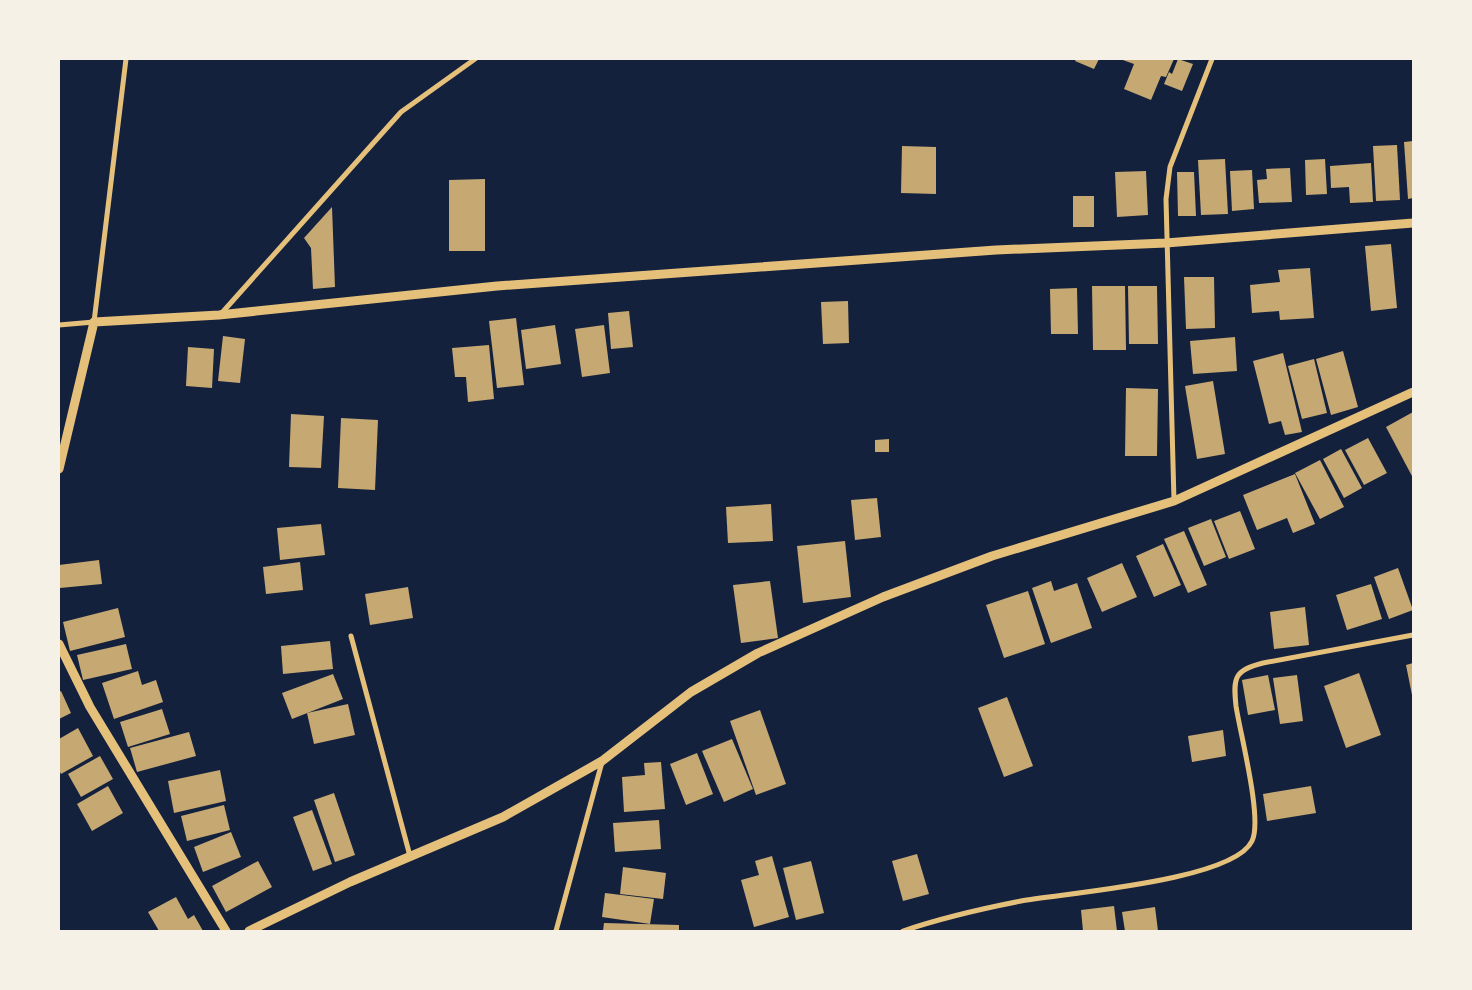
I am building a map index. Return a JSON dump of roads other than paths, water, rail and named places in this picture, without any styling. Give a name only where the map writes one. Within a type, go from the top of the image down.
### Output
[{"type":"street","points":[[59,469],[94,322],[126,59]]},
{"type":"street","points":[[219,315],[401,112],[475,59]]},
{"type":"street","points":[[1174,501],[1166,199],[1170,167],[1212,59]]},
{"type":"street","points":[[59,325],[219,315],[496,286],[986,251],[1166,243],[1413,223]]},
{"type":"street","points":[[249,931],[410,856],[504,817],[602,761],[691,692],[758,653],[883,597],[992,556],[1174,501],[1413,392]]},
{"type":"street","points":[[903,931],[942,918],[1021,901],[1183,876],[1217,866],[1240,854],[1252,841],[1256,817],[1236,706],[1234,690],[1236,677],[1242,671],[1252,666],[1285,658],[1413,635]]},
{"type":"street","points":[[352,636],[410,856]]},
{"type":"street","points":[[59,644],[90,707],[226,931]]},
{"type":"street","points":[[556,931],[602,761]]}]
